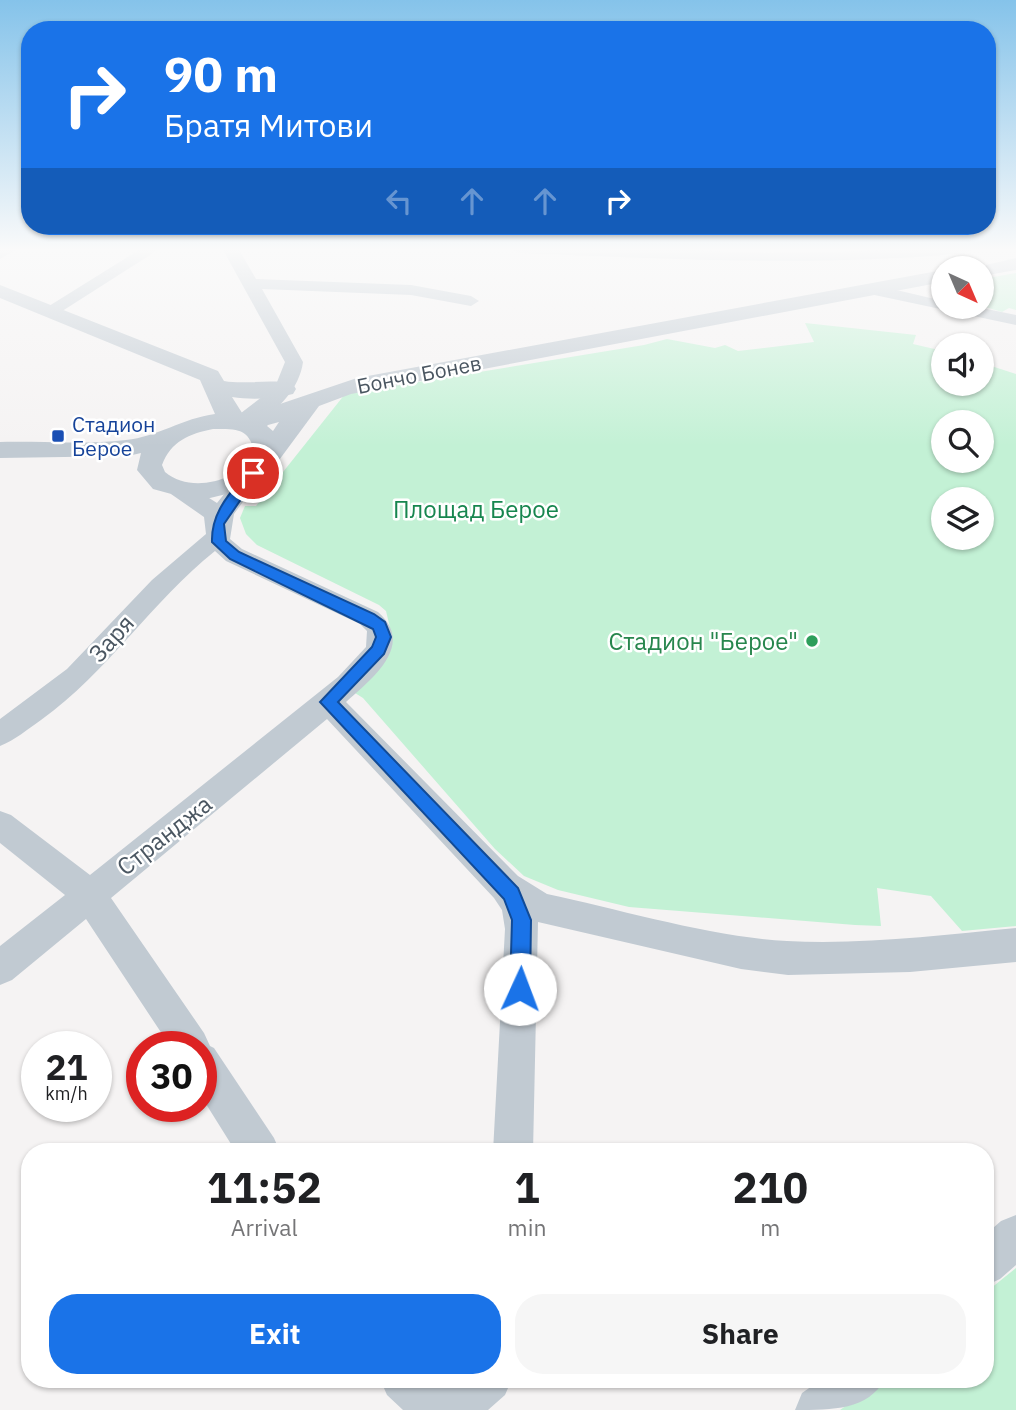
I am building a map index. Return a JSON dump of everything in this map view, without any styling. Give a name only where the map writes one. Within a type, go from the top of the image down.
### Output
[{"type":"street","points":[[57,314],[204,373],[217,387],[237,423],[265,436],[260,464]]},
{"type":"street","points":[[237,423],[274,400],[287,384],[294,362],[268,314]]},
{"type":"street","name":"Бончо Бонев","points":[[0,450],[134,448],[206,422],[237,423],[289,412],[357,385],[738,314]]},
{"type":"street","points":[[994,316],[1016,320]]},
{"type":"street","points":[[217,387],[246,392],[287,384],[301,386],[320,398],[232,499],[218,531]]},
{"type":"street","points":[[217,387],[149,459],[149,470],[206,507],[216,517],[218,531]]},
{"type":"street","points":[[0,464],[102,466],[168,484],[217,488],[260,464]]},
{"type":"street","name":"Странджа","points":[[0,968],[328,702],[379,650],[383,637],[380,626],[369,618],[234,555],[222,547],[218,531]]},
{"type":"street","name":"Заря","points":[[0,734],[76,677],[157,587],[218,531]]},
{"type":"street","points":[[328,702],[506,887],[522,899],[545,909],[780,958],[910,955],[1016,945]]},
{"type":"street","points":[[0,825],[89,894],[181,1031]]},
{"type":"street","points":[[506,887],[518,906],[522,929],[513,1143]]},
{"type":"street","points":[[217,1086],[254,1143]]},
{"type":"street","points":[[994,1256],[1016,1236]]},
{"type":"street","points":[[412,1389],[428,1404],[451,1408],[468,1401],[480,1388]]},
{"type":"street","points":[[819,1410],[850,1388]]},
{"type":"green space","name":"Площад Берое","points":[[805,323],[916,335],[913,344],[931,348],[931,396],[994,396],[994,367],[1016,374],[1016,926],[962,931],[931,896],[877,888],[881,926],[629,907],[558,890],[524,876],[495,849],[363,698],[347,688],[391,632],[386,611],[379,605],[257,545],[246,534],[240,518],[245,506],[256,506],[345,394],[667,339],[715,348],[725,345],[738,351],[814,342]]},
{"type":"green space","points":[[1016,1268],[1016,1410],[840,1410],[871,1388],[994,1388],[994,1286]]},
{"type":"place","name":"Стадион Берое","points":[[58,436]]},
{"type":"place","name":"Стадион \"Берое\"","points":[[812,641]]},
{"type":"route","points":[[253,473],[232,499],[218,524],[219,542],[234,555],[369,618],[380,626],[383,637],[379,650],[328,702],[512,894],[518,906],[522,929],[520,989]]}]
